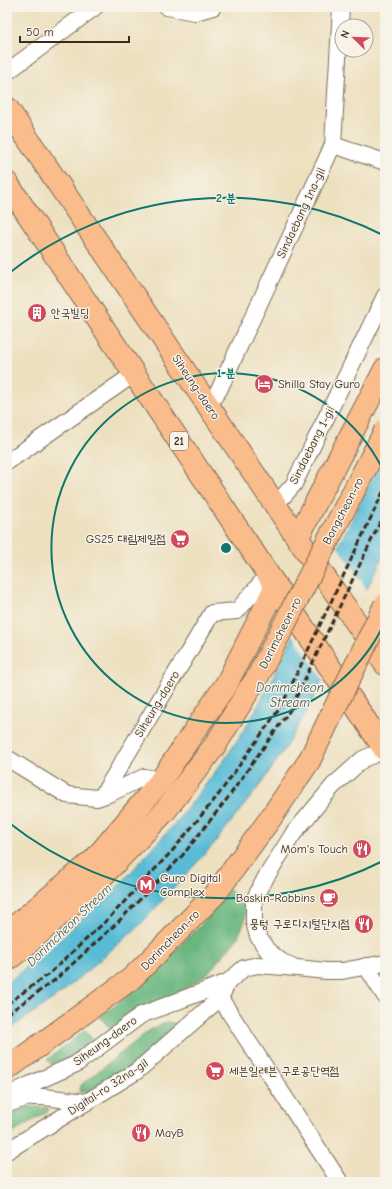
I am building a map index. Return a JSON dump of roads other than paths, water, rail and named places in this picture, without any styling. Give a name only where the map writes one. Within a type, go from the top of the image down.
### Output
[{"type":"main road","name":"Siheung-daero","points":[[7,108],[310,556],[385,664]]},
{"type":"main road","name":"21","points":[[7,183],[134,374],[281,586],[385,750]]},
{"type":"main road","points":[[298,537],[385,369]]},
{"type":"main road","name":"Bongcheon-ro","points":[[281,586],[385,431]]},
{"type":"main road","points":[[7,933],[94,860],[161,780],[227,683],[281,586]]},
{"type":"main road","name":"Dorimcheon-ro","points":[[7,960],[94,885],[165,811],[216,744],[257,678],[281,586]]},
{"type":"main road","name":"Dorimcheon-ro","points":[[7,1069],[132,978],[216,893],[270,819],[309,761],[385,605]]},
{"type":"street","points":[[7,72],[95,7]]},
{"type":"street","points":[[167,7],[195,12],[212,7]]},
{"type":"street","name":"Sindaebang 1na-gil","points":[[208,405],[219,390],[334,144],[341,7]]},
{"type":"street","points":[[334,144],[385,162]]},
{"type":"street","name":"Sindaebang 1-gil","points":[[274,502],[280,500],[294,484],[385,296]]},
{"type":"street","points":[[7,462],[134,374]]},
{"type":"street","name":"Siheung-daero","points":[[102,796],[212,613],[237,611],[281,586]]},
{"type":"street","points":[[385,750],[363,759],[333,786],[293,834],[266,877],[254,900],[254,922],[258,936],[267,950],[282,962],[297,968],[326,971],[342,971],[385,963]]},
{"type":"street","points":[[7,758],[67,795],[97,798],[111,793],[144,776],[161,780]]},
{"type":"street","name":"Digital-ro 32na-gil","points":[[7,1151],[137,1071],[220,998],[228,982],[244,968],[258,965],[297,968]]},
{"type":"street","points":[[366,966],[385,996]]},
{"type":"street","name":"Siheung-daero","points":[[7,1096],[76,1064],[141,1014],[228,982]]},
{"type":"street","points":[[220,998],[340,1182]]},
{"type":"street","points":[[7,1104],[30,1097],[44,1097],[86,1102]]},
{"type":"water","name":"Dorimcheon Stream","points":[[385,453],[385,552],[310,705],[287,745],[261,784],[213,845],[140,925],[64,991],[7,1031],[7,982],[36,959],[113,892],[179,819],[225,759],[249,722],[269,685]]},
{"type":"railway","points":[[7,1004],[49,974],[109,918],[173,850],[219,794],[282,705],[385,488]]},
{"type":"railway","points":[[7,1014],[55,980],[116,924],[182,856],[227,799],[290,710],[385,512]]},
{"type":"place","name":"안국빌딩","points":[[37,313]]},
{"type":"place","name":"Shilla Stay Guro","points":[[264,384]]},
{"type":"place","name":"GS25 대림제일점","points":[[180,539]]},
{"type":"place","name":"Mom's Touch","points":[[362,849]]},
{"type":"place","name":"Guro Digital Complex","points":[[146,885]]},
{"type":"place","name":"Baskin-Robbins","points":[[329,898]]},
{"type":"place","name":"뭉텅 구로디지털단지점","points":[[364,924]]},
{"type":"place","name":"세븐일레븐 구로공단역점","points":[[215,1071]]},
{"type":"place","name":"MayB","points":[[141,1133]]}]
